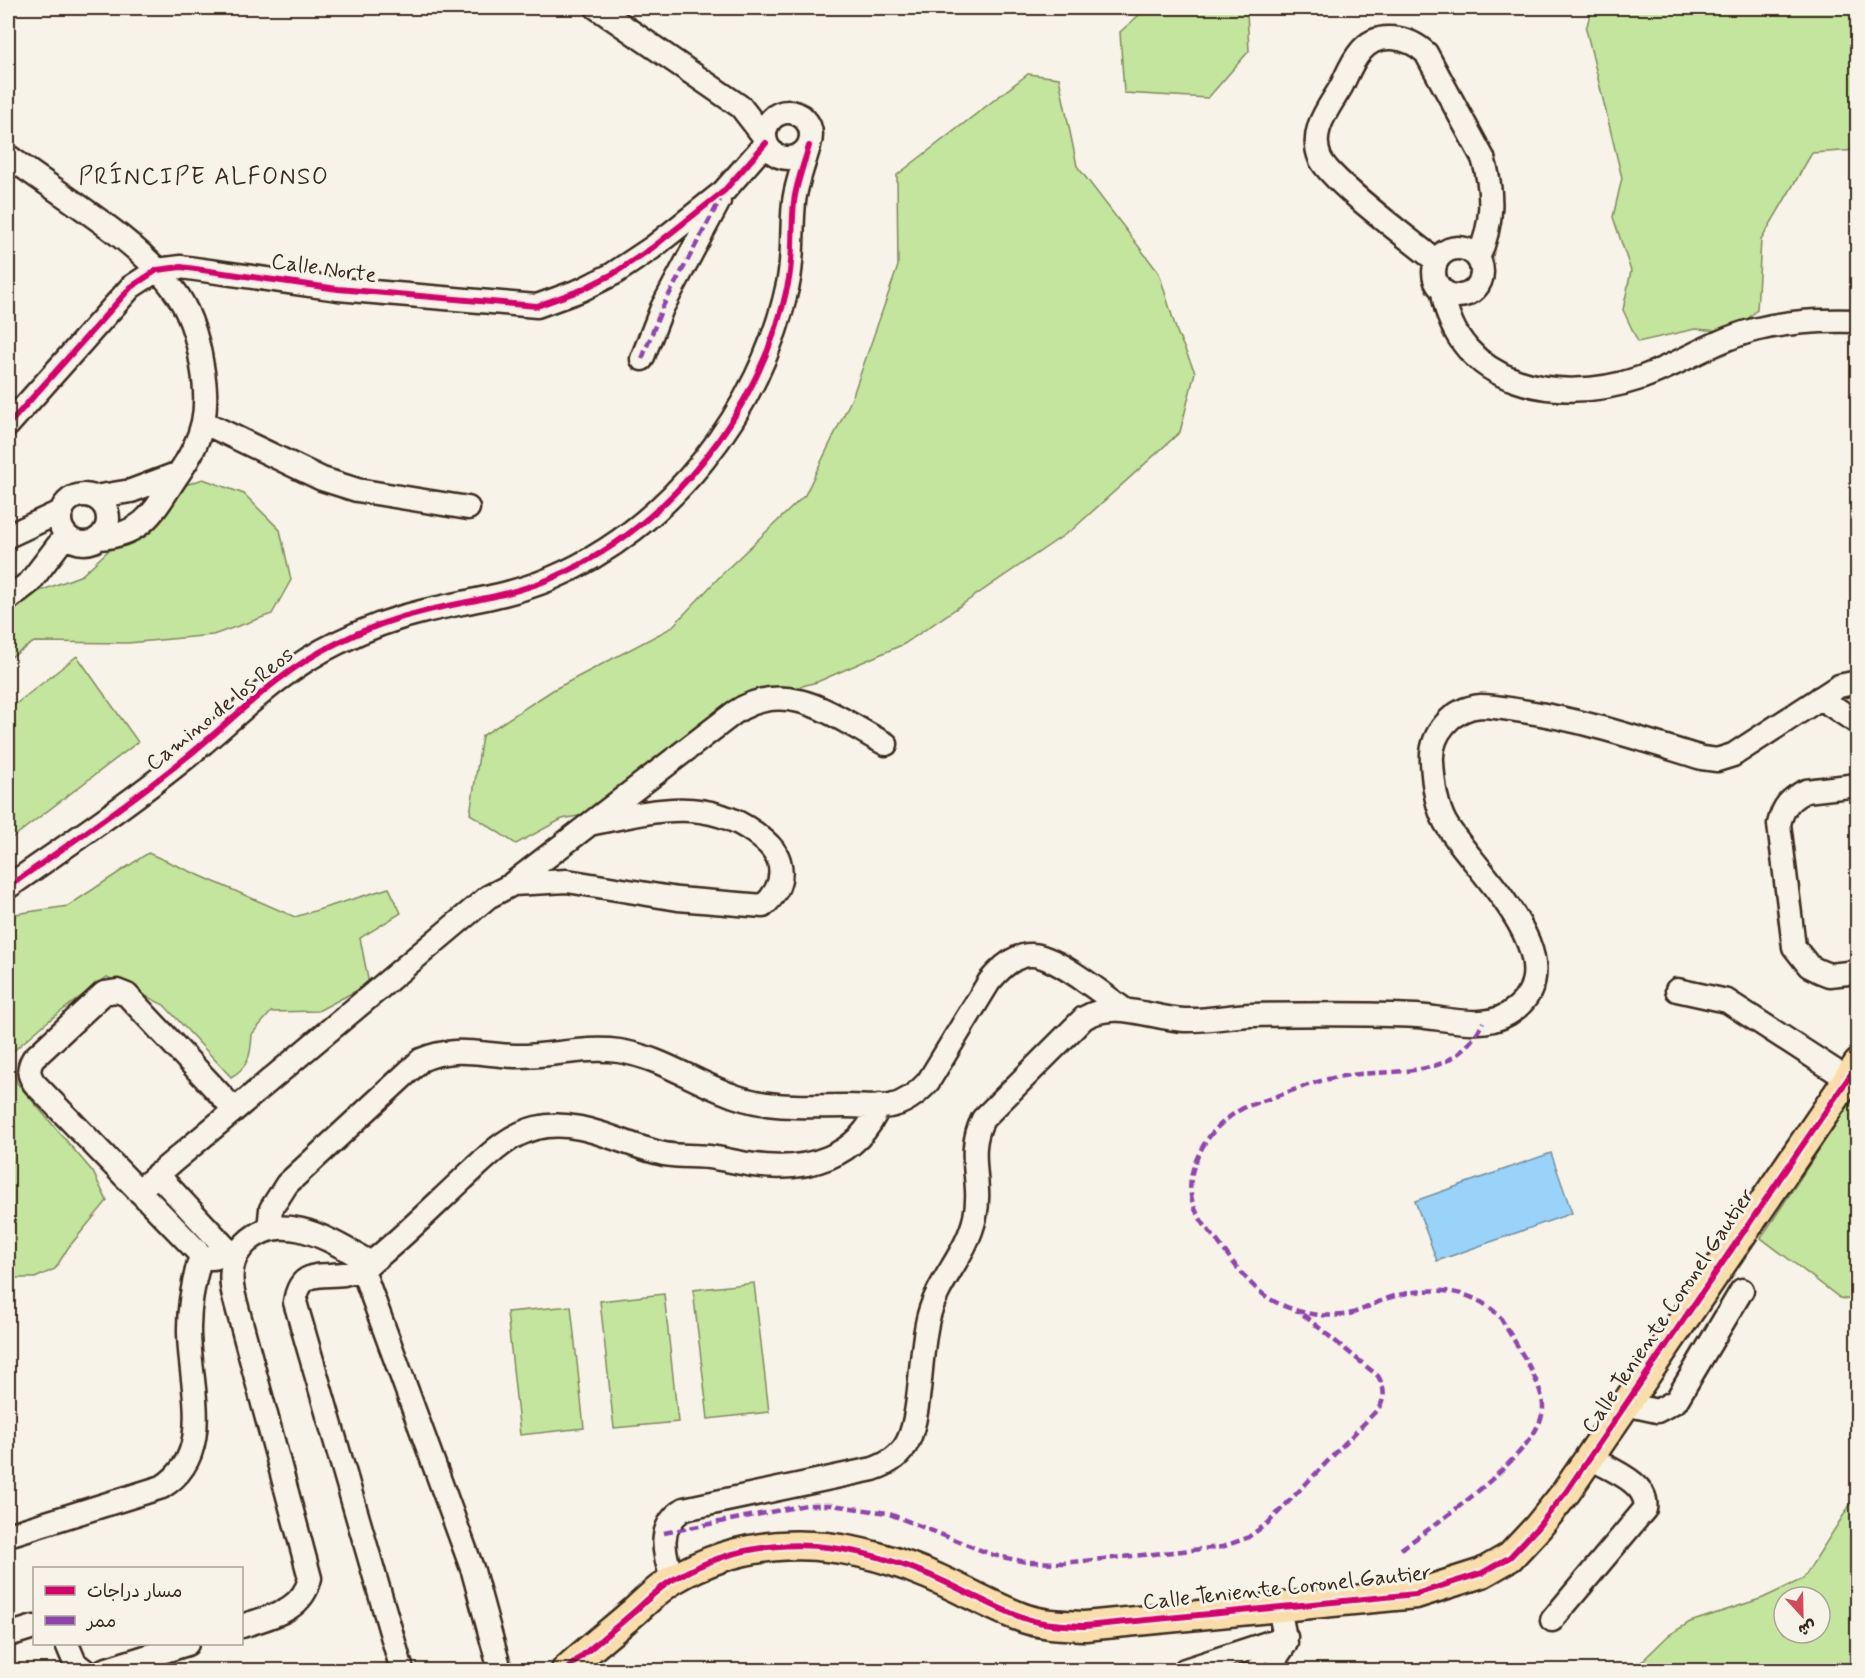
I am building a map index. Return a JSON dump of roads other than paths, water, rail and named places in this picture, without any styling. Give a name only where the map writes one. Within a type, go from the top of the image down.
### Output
[{"type":"main road","name":"Calle Teniente Coronel Gautier","points":[[570,1669],[672,1580],[706,1563],[738,1552],[806,1544],[872,1554],[945,1582],[1020,1617],[1052,1625],[1085,1626],[1173,1617],[1233,1614],[1279,1607],[1416,1594],[1482,1573],[1510,1557],[1538,1527],[1590,1458],[1852,1071]]},
{"type":"street","points":[[597,8],[730,99],[778,114],[789,112],[802,116],[811,129],[809,146],[794,158],[784,158],[769,145],[766,129],[778,114]]},
{"type":"street","points":[[1436,261],[1332,175],[1318,150],[1318,127],[1361,50],[1379,39],[1400,38],[1410,41],[1426,53],[1483,158],[1488,175],[1491,210],[1485,243],[1478,258]]},
{"type":"street","name":"Camino de los Reos","points":[[730,99],[750,116],[769,145],[794,201]]},
{"type":"street","points":[[642,359],[662,308],[724,191],[769,145]]},
{"type":"street","name":"Camino de los Reos","points":[[8,887],[153,784],[251,700],[307,659],[356,634],[396,619],[490,598],[550,579],[609,549],[661,508],[698,467],[724,432],[756,375],[788,284],[794,201],[809,146]]},
{"type":"street","points":[[8,156],[111,229],[157,270],[175,290],[198,343],[208,400],[195,448],[161,504],[140,525],[115,537],[82,538],[61,523],[65,504],[78,495],[94,497],[131,491],[179,473]]},
{"type":"street","name":"Calle Norte","points":[[8,425],[131,287],[157,270],[182,267],[338,289],[537,306],[581,290],[613,274],[680,227],[724,191]]},
{"type":"street","points":[[1443,291],[1460,296],[1475,289],[1482,274],[1478,258],[1472,251],[1456,247],[1441,254],[1436,261],[1434,278],[1443,291],[1445,307],[1457,336],[1483,365],[1516,380],[1564,389],[1613,386],[1637,379],[1705,347],[1755,330],[1807,321],[1857,321]]},
{"type":"street","points":[[203,422],[331,481],[357,490],[468,508]]},
{"type":"street","points":[[14,595],[55,568],[82,538],[107,526],[108,513],[100,500],[94,497]]},
{"type":"street","points":[[8,536],[62,511]]},
{"type":"street","points":[[269,1229],[271,1209],[287,1184],[421,1060],[440,1052],[454,1050],[517,1056],[597,1049],[620,1051],[656,1062],[753,1102],[789,1107],[879,1106],[901,1102],[920,1091],[928,1082],[997,972],[1020,958],[1032,954],[1066,969],[1125,1010],[1135,1014],[1184,1020],[1295,1014],[1417,1017],[1483,1022],[1496,1019],[1518,1006],[1526,996],[1534,971],[1534,959],[1508,904],[1445,821],[1434,784],[1431,750],[1434,738],[1449,719],[1480,706],[1538,713],[1603,727],[1702,758],[1717,760],[1733,755],[1839,686],[1857,682]]},
{"type":"street","points":[[138,1191],[234,1108],[488,897],[513,884],[734,713],[757,700],[781,697],[802,700],[886,744]]},
{"type":"street","points":[[1820,698],[1857,723]]},
{"type":"street","points":[[1857,785],[1798,794],[1785,806],[1779,824],[1794,947],[1809,966],[1829,975],[1857,972]]},
{"type":"street","points":[[513,884],[567,880],[678,899],[764,906],[778,889],[780,866],[773,849],[749,829],[726,816],[709,811],[674,808],[590,824]]},
{"type":"street","points":[[234,1108],[127,995],[117,990],[104,993],[33,1059],[29,1072],[34,1083],[201,1255],[212,1259],[230,1253],[269,1229],[297,1228],[323,1238],[367,1265],[473,1571],[500,1671]]},
{"type":"street","points":[[1677,990],[1727,1000],[1852,1071]]},
{"type":"street","points":[[672,1580],[663,1549],[664,1533],[670,1520],[684,1509],[873,1469],[891,1461],[905,1448],[912,1429],[928,1318],[940,1288],[966,1245],[976,1214],[977,1177],[973,1154],[977,1130],[983,1119],[1084,1018],[1104,1009],[1125,1010]]},
{"type":"street","points":[[402,1671],[295,1302],[302,1284],[314,1275],[342,1274],[367,1265],[494,1150],[525,1131],[562,1126],[588,1130],[665,1154],[709,1157],[755,1165],[790,1165],[834,1156],[853,1146],[872,1124],[879,1106]]},
{"type":"street","points":[[157,1174],[230,1253],[231,1285],[310,1578],[304,1595],[291,1608],[243,1626]]},
{"type":"street","points":[[8,1535],[162,1487],[182,1472],[189,1462],[196,1440],[189,1329],[194,1282],[201,1255]]},
{"type":"street","points":[[1625,1404],[1657,1410],[1676,1401],[1742,1290]]},
{"type":"street","points":[[1552,1620],[1645,1509],[1646,1498],[1639,1488],[1590,1458]]},
{"type":"street","points":[[1257,1671],[1281,1652],[1286,1637],[1279,1607]]},
{"type":"street","points":[[8,1635],[33,1627]]},
{"type":"street","points":[[1185,1671],[1286,1637]]},
{"type":"street","points":[[67,1645],[75,1663],[84,1671]]},
{"type":"street","points":[[104,1671],[184,1645]]},
{"type":"water","points":[[1551,1153],[1572,1213],[1437,1261],[1415,1201]]},
{"type":"district","name":"PRÍNCIPE ALFONSO","points":[[204,176]]}]
